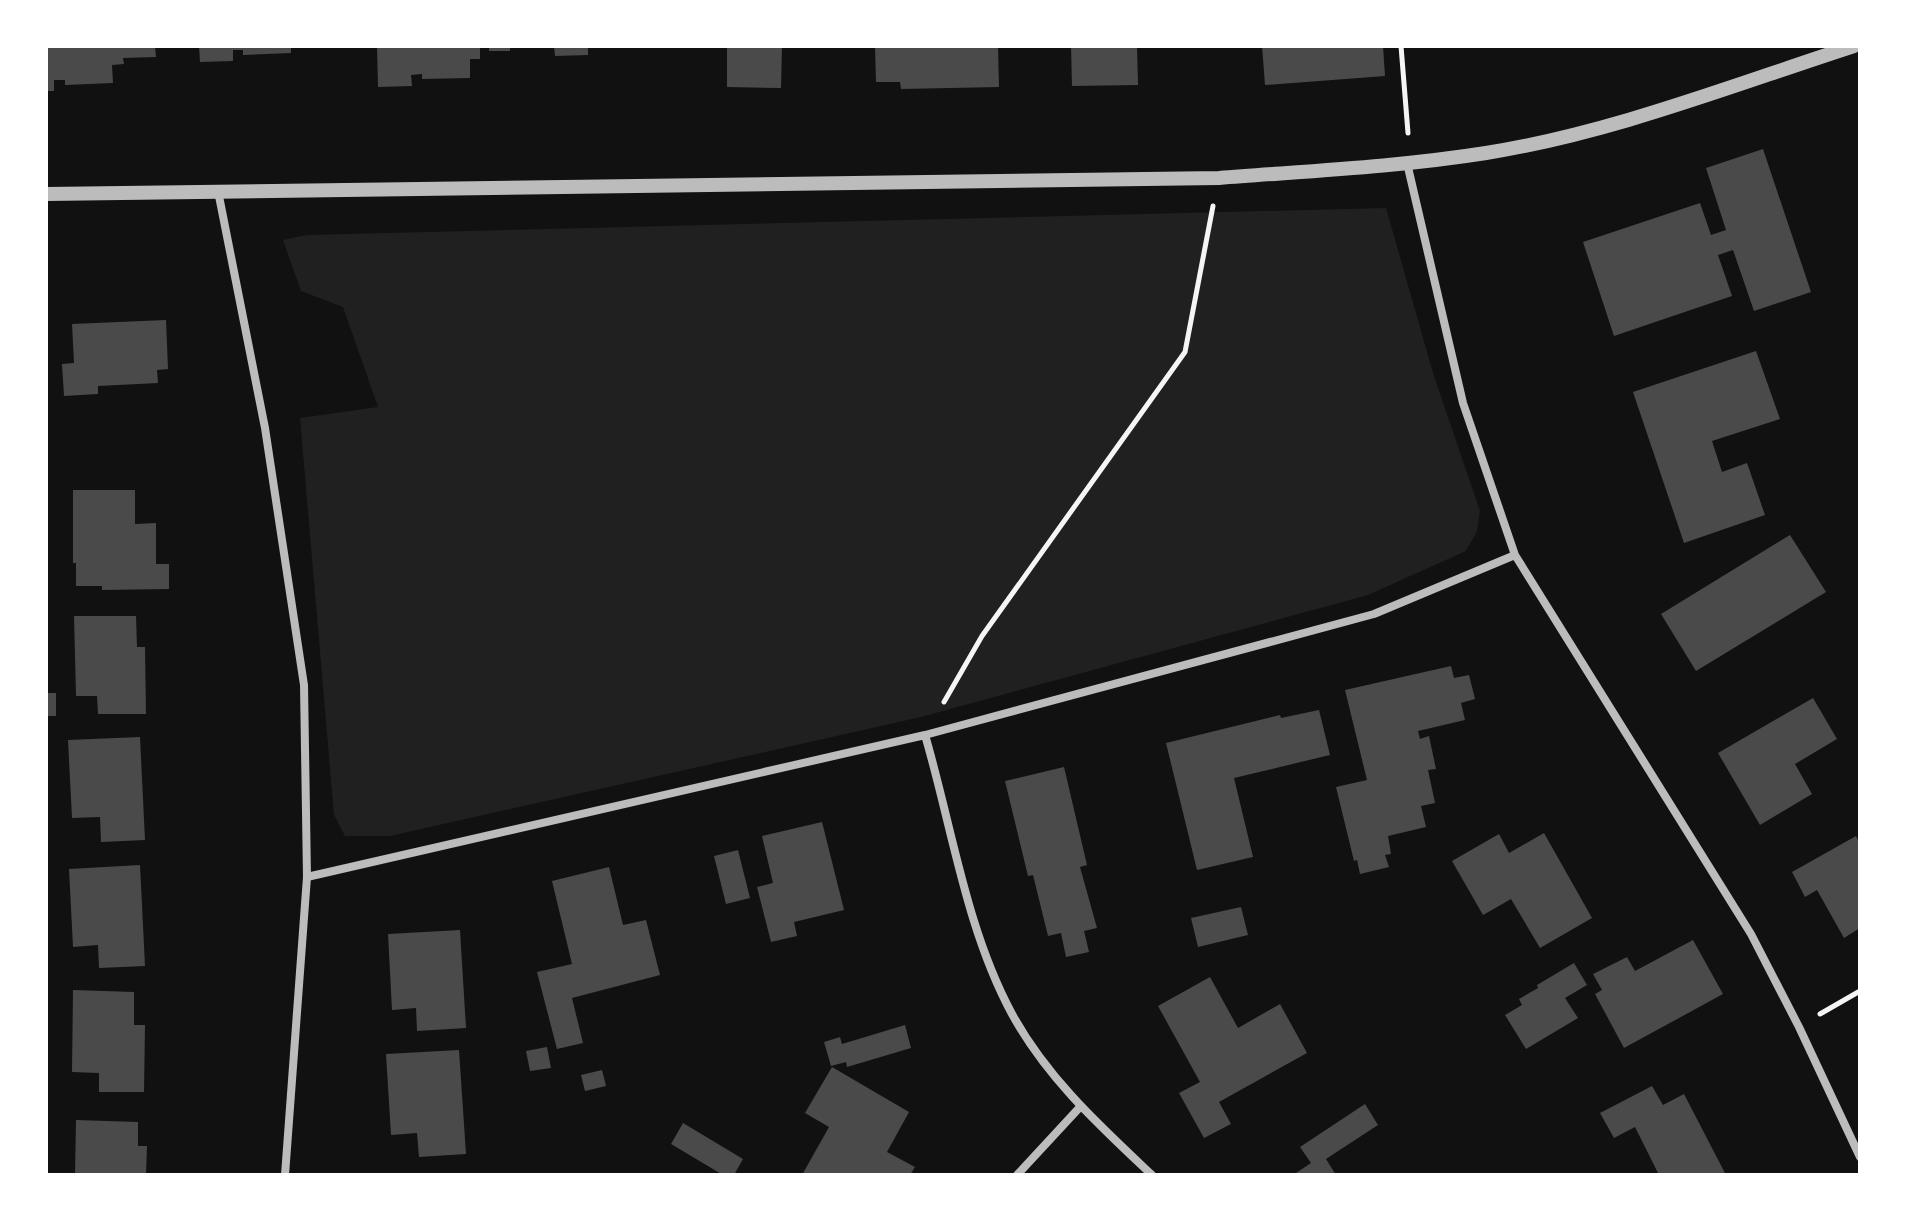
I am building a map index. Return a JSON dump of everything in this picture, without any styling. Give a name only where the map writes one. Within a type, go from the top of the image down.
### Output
[{"type":"street","points":[[46,194],[1219,178],[1407,163],[1487,153],[1597,129],[1854,46]]},
{"type":"street","points":[[1407,163],[1463,403],[1515,555],[1751,934],[1860,1157]]},
{"type":"street","points":[[218,191],[265,428],[304,685],[307,877],[285,1175]]},
{"type":"street","points":[[307,877],[925,735],[1374,614],[1515,555]]},
{"type":"street","points":[[925,735],[985,950],[1012,1014],[1080,1107],[1152,1175]]},
{"type":"street","points":[[1017,1175],[1080,1107]]},
{"type":"path","points":[[1401,46],[1408,122],[1407,163]]},
{"type":"path","points":[[925,735],[982,636],[1185,352],[1219,178]]},
{"type":"path","points":[[1799,1027],[1860,991]]},
{"type":"shaded area","points":[[1386,208],[1433,373],[1480,511],[1477,531],[1466,551],[1368,595],[921,717],[390,836],[345,836],[334,815],[300,418],[378,407],[343,307],[301,291],[283,240],[307,235]]},
{"type":"building","points":[[46,46],[155,46],[156,57],[123,58],[124,64],[112,65],[113,83],[65,85],[65,80],[54,80],[54,91],[46,91]]},
{"type":"building","points":[[199,46],[291,46],[291,53],[243,55],[243,50],[233,50],[233,61],[200,62]]},
{"type":"building","points":[[377,46],[480,46],[480,59],[470,59],[470,78],[422,79],[422,74],[411,75],[412,86],[378,87]]},
{"type":"building","points":[[489,46],[510,46],[510,51],[489,51]]},
{"type":"building","points":[[554,46],[588,46],[588,55],[555,56]]},
{"type":"building","points":[[727,46],[782,46],[781,88],[727,87]]},
{"type":"building","points":[[875,46],[998,46],[999,87],[901,89],[900,82],[876,82]]},
{"type":"building","points":[[1071,46],[1137,46],[1138,85],[1072,86]]},
{"type":"building","points":[[1262,46],[1383,46],[1385,76],[1265,85]]},
{"type":"building","points":[[1763,149],[1811,292],[1754,311],[1733,250],[1718,255],[1732,296],[1614,336],[1583,242],[1700,203],[1711,235],[1726,230],[1706,168]]},
{"type":"building","points":[[166,320],[168,369],[157,370],[158,383],[98,386],[98,394],[64,396],[62,364],[74,363],[72,324]]},
{"type":"building","points":[[1756,351],[1780,419],[1712,441],[1722,472],[1747,463],[1765,515],[1684,543],[1633,392]]},
{"type":"building","points":[[73,490],[135,490],[135,524],[156,523],[156,564],[169,564],[169,589],[102,590],[102,586],[76,586]]},
{"type":"building","points":[[1790,535],[1826,592],[1696,671],[1661,614]]},
{"type":"building","points":[[74,616],[136,616],[137,647],[145,647],[146,714],[98,714],[97,696],[76,696]]},
{"type":"building","points":[[1451,666],[1454,678],[1469,675],[1475,699],[1461,703],[1465,720],[1418,731],[1420,739],[1429,736],[1436,769],[1428,770],[1435,803],[1421,806],[1426,827],[1388,836],[1391,854],[1385,855],[1389,867],[1360,874],[1336,787],[1367,780],[1345,690]]},
{"type":"building","points":[[46,693],[56,693],[56,716],[46,716]]},
{"type":"building","points":[[1813,698],[1837,739],[1795,764],[1812,794],[1760,825],[1718,753]]},
{"type":"building","points":[[1319,710],[1330,755],[1234,778],[1253,857],[1197,870],[1166,743],[1280,715],[1281,718]]},
{"type":"building","points":[[140,737],[145,840],[101,842],[100,817],[72,818],[68,740]]},
{"type":"building","points":[[1064,767],[1087,865],[1080,867],[1097,928],[1084,931],[1089,952],[1066,957],[1061,933],[1048,936],[1033,875],[1028,876],[1005,781]]},
{"type":"building","points":[[822,822],[844,910],[794,922],[797,936],[771,942],[757,887],[773,883],[762,836]]},
{"type":"building","points":[[1544,833],[1592,918],[1540,948],[1511,899],[1483,915],[1452,861],[1499,834],[1509,853]]},
{"type":"building","points":[[1856,836],[1860,844],[1860,928],[1844,938],[1817,890],[1805,897],[1792,872]]},
{"type":"building","points":[[738,850],[750,898],[726,904],[714,856]]},
{"type":"building","points":[[140,865],[145,966],[99,968],[98,945],[73,947],[69,869]]},
{"type":"building","points":[[609,867],[623,925],[646,920],[660,975],[572,998],[583,1043],[557,1049],[537,972],[572,964],[552,881]]},
{"type":"building","points":[[1241,907],[1248,935],[1198,947],[1191,918]]},
{"type":"building","points":[[460,930],[466,1028],[417,1031],[416,1008],[392,1010],[388,934]]},
{"type":"building","points":[[1693,940],[1723,994],[1624,1048],[1595,994],[1602,990],[1593,974],[1627,957],[1635,971]]},
{"type":"building","points":[[1574,963],[1587,985],[1565,998],[1578,1018],[1526,1049],[1505,1015],[1522,1005],[1519,999],[1538,988],[1537,985]]},
{"type":"building","points":[[1210,977],[1238,1028],[1280,1004],[1307,1053],[1219,1102],[1231,1124],[1204,1138],[1179,1093],[1200,1082],[1158,1006]]},
{"type":"building","points":[[73,990],[134,992],[134,1025],[145,1025],[144,1092],[99,1092],[99,1073],[72,1072]]},
{"type":"building","points":[[905,1025],[911,1048],[847,1067],[846,1062],[831,1066],[824,1042],[840,1037],[842,1044]]},
{"type":"building","points":[[547,1047],[551,1068],[530,1071],[526,1051]]},
{"type":"building","points":[[459,1050],[466,1154],[419,1157],[417,1133],[391,1135],[386,1054]]},
{"type":"building","points":[[832,1067],[909,1112],[887,1152],[915,1167],[910,1175],[802,1175],[829,1127],[805,1113]]},
{"type":"building","points":[[602,1070],[606,1086],[585,1091],[581,1075]]},
{"type":"building","points":[[1652,1086],[1663,1105],[1684,1094],[1726,1175],[1659,1175],[1635,1127],[1614,1138],[1600,1113]]},
{"type":"building","points":[[1365,1104],[1378,1125],[1326,1159],[1336,1175],[1293,1175],[1311,1163],[1300,1147]]},
{"type":"building","points":[[76,1120],[138,1122],[138,1146],[147,1146],[146,1175],[75,1175]]},
{"type":"building","points":[[683,1123],[743,1159],[734,1175],[723,1175],[671,1144]]}]
